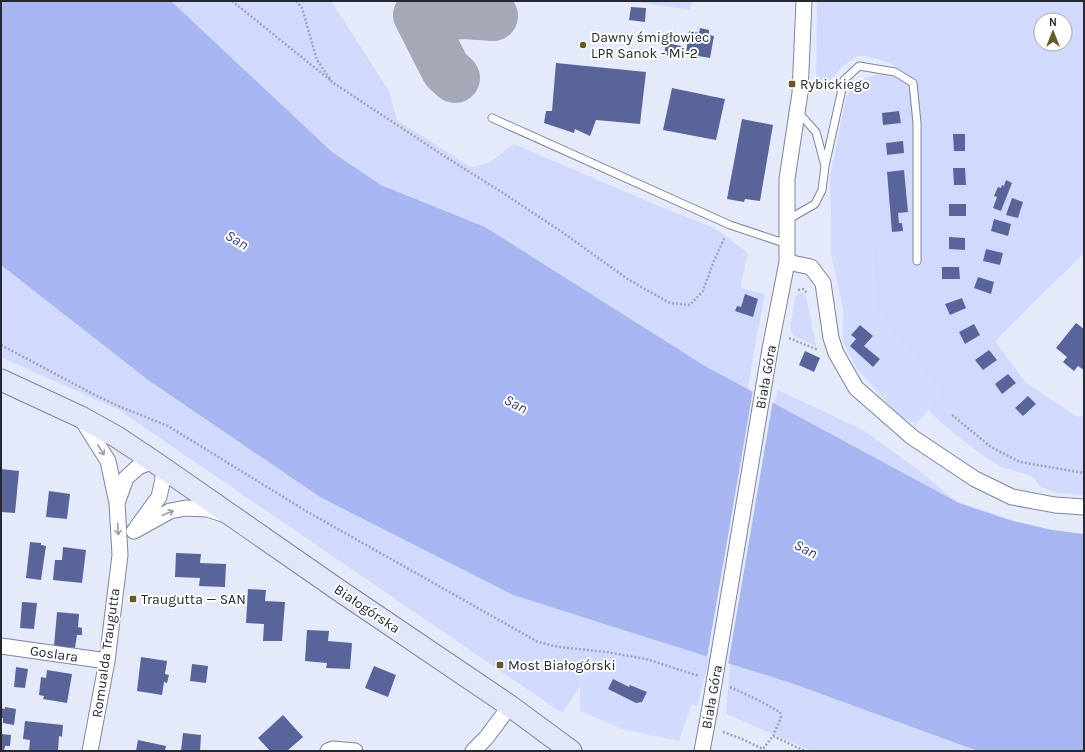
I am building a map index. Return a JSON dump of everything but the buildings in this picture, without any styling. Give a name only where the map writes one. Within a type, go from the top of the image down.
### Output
[{"type":"street","name":"Biała Góra","points":[[702,751],[770,349],[787,262],[787,180],[800,93],[804,1]]},
{"type":"street","points":[[787,262],[811,266],[823,282],[831,338],[836,353],[856,388],[912,437],[975,479],[1012,497],[1055,505],[1084,506]]},
{"type":"street","points":[[1,380],[80,417],[116,437],[158,464]]},
{"type":"street","name":"Romualda Traugutta","points":[[80,417],[108,461],[117,502],[120,555],[107,661],[90,751]]},
{"type":"street","name":"Romualda Traugutta","points":[[117,502],[126,478],[138,467],[158,464],[163,479],[159,497],[134,532],[120,555]]},
{"type":"street","name":"Białogórska","points":[[158,464],[340,591],[510,706],[571,751]]},
{"type":"street","name":"Romualda Traugutta","points":[[134,532],[170,510],[186,508],[207,509],[241,521]]},
{"type":"street","name":"Goslara","points":[[1,646],[107,661]]},
{"type":"street","points":[[474,751],[486,738],[510,706]]},
{"type":"street","points":[[328,751],[333,749],[355,751]]},
{"type":"lane","points":[[787,220],[815,204],[822,190],[825,166],[844,80],[859,66],[895,72],[914,83],[917,123],[917,261]]},
{"type":"lane","points":[[798,112],[816,132],[825,166]]},
{"type":"lane","points":[[492,118],[730,225],[787,244]]},
{"type":"path","points":[[232,1],[332,82],[444,156],[500,190],[629,280],[670,302],[690,305],[703,292],[730,225]]},
{"type":"path","points":[[296,1],[302,8],[317,60],[332,82]]},
{"type":"path","points":[[785,336],[820,351]]},
{"type":"path","points":[[1,345],[97,396],[122,408],[168,426],[306,511],[538,642],[559,647],[606,652],[646,660],[701,677]]},
{"type":"path","points":[[952,414],[991,447],[1020,462],[1084,473]]},
{"type":"path","points":[[723,732],[763,749],[773,736],[781,718],[780,712],[729,687]]},
{"type":"path","points":[[773,736],[805,751]]},
{"type":"shaded area","points":[[171,1],[331,1],[389,91],[397,120],[471,167],[489,163],[514,144],[714,228],[748,253],[740,288],[765,294],[748,389],[705,366],[485,227],[381,185],[332,152]]},
{"type":"shaded area","points":[[630,1],[692,1],[691,10]]},
{"type":"shaded area","points":[[817,1],[1084,1],[1084,253],[995,341],[1026,383],[1077,417],[1084,416],[1084,495],[1052,492],[1040,486],[1032,476],[1001,467],[974,449],[931,413],[929,409],[943,394],[876,311],[870,212],[831,216],[830,177],[846,98],[854,83],[877,74],[918,81],[886,61],[858,55],[843,66],[825,86],[816,88]]},
{"type":"shaded area","points":[[870,211],[876,311],[943,394],[916,424],[901,418],[857,369],[843,342],[843,309],[831,253],[831,216]]},
{"type":"shaded area","points":[[1,265],[148,380],[320,497],[513,595],[710,657],[697,706],[583,665],[580,687],[562,713],[119,410],[1,357]]},
{"type":"shaded area","points":[[801,292],[806,296],[816,346],[795,337],[790,329],[796,295]]},
{"type":"shaded area","points":[[778,390],[863,430],[913,466],[959,503],[774,403]]},
{"type":"shaded area","points":[[730,663],[791,683],[978,751],[812,751],[726,714]]},
{"type":"shaded area","points":[[583,665],[692,704],[679,741],[622,729],[580,711],[580,687]]},
{"type":"water","name":"San","points":[[1,1],[171,1],[332,152],[381,185],[485,227],[705,366],[959,503],[1010,520],[1052,530],[1084,534],[1084,751],[978,751],[791,683],[513,595],[320,497],[148,380],[1,265]]},
{"type":"pier","points":[[753,390],[773,400],[728,665],[707,658]]},
{"type":"taxiway","points":[[455,78],[446,70],[418,15],[465,14],[493,16]]},
{"type":"place","name":"Dawny śmigłowiec LPR Sanok - Mi-2","points":[[583,45]]},
{"type":"place","name":"Rybickiego","points":[[792,84]]},
{"type":"place","name":"Traugutta — SAN","points":[[133,599]]},
{"type":"place","name":"Most Białogórski","points":[[500,665]]}]
